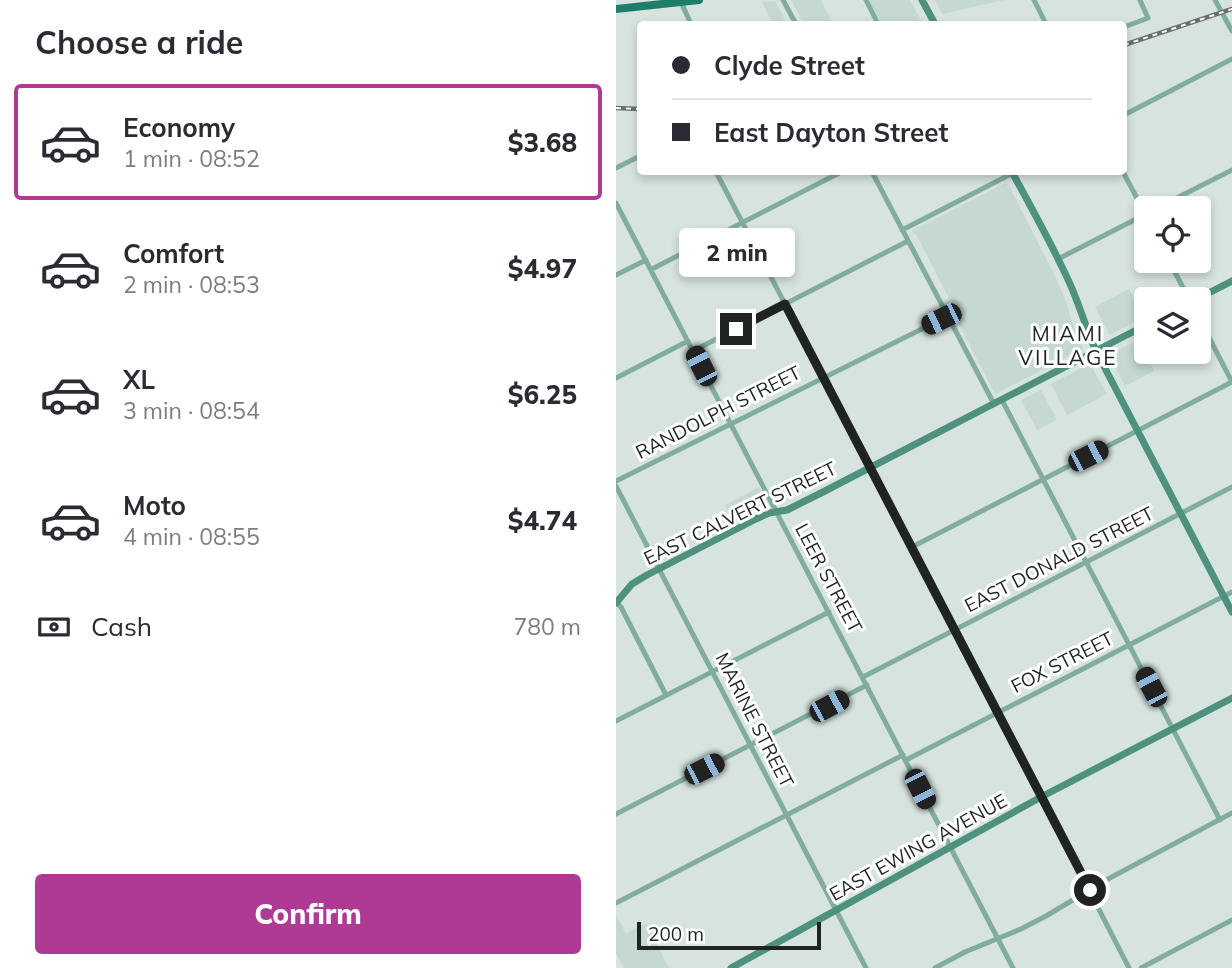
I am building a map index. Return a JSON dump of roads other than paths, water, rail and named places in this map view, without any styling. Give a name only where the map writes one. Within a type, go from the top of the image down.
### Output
[{"type":"main road","points":[[616,9],[699,0]]},
{"type":"street","points":[[783,0],[794,21]]},
{"type":"street","points":[[866,0],[876,21]]},
{"type":"street","points":[[922,0],[933,21]]},
{"type":"street","points":[[1034,0],[1044,21]]},
{"type":"street","points":[[1127,26],[1148,18],[1140,0]]},
{"type":"street","points":[[1215,0],[1232,32]]},
{"type":"street","points":[[681,2],[690,21]]},
{"type":"street","points":[[1127,113],[1232,59]]},
{"type":"street","points":[[616,168],[637,158]]},
{"type":"street","points":[[1181,196],[1232,170]]},
{"type":"street","points":[[718,175],[1129,968]]},
{"type":"street","points":[[652,269],[835,175]]},
{"type":"street","points":[[874,175],[994,404]]},
{"type":"street","points":[[902,230],[1007,175]]},
{"type":"street","points":[[1015,175],[1058,259],[1096,351],[1232,612]]},
{"type":"street","points":[[1125,175],[1136,196]]},
{"type":"street","name":"LEER STREET","points":[[616,203],[1013,968]]},
{"type":"street","points":[[1058,259],[1134,221]]},
{"type":"street","points":[[693,351],[908,241]]},
{"type":"street","points":[[616,275],[646,260]]},
{"type":"street","points":[[1211,292],[1232,281]]},
{"type":"street","name":"RANDOLPH STREET","points":[[616,484],[731,423],[948,316]]},
{"type":"street","name":"EAST CALVERT STREET","points":[[616,603],[632,584],[659,569],[756,519],[801,503],[1134,331]]},
{"type":"street","points":[[616,377],[688,341]]},
{"type":"street","points":[[912,547],[1232,382],[1211,341]]},
{"type":"street","points":[[1002,400],[1220,820]]},
{"type":"street","name":"MARINE STREET","points":[[616,484],[866,968]]},
{"type":"street","name":"EAST DONALD STREET","points":[[863,677],[1232,487]]},
{"type":"street","name":"FOX STREET","points":[[616,903],[787,815],[998,713],[1232,592]]},
{"type":"street","points":[[616,603],[621,607],[667,695]]},
{"type":"street","points":[[616,721],[829,612]]},
{"type":"street","points":[[616,814],[867,685]]},
{"type":"street","name":"EAST EWING AVENUE","points":[[731,968],[1041,797],[1232,698]]},
{"type":"street","points":[[935,968],[1046,916],[1232,813]]},
{"type":"street","points":[[1141,968],[1232,920]]},
{"type":"railway","points":[[1127,44],[1232,9]]},
{"type":"railway","points":[[616,108],[637,109]]},
{"type":"district","name":"MIAMI VILLAGE","points":[[1068,345]]}]
